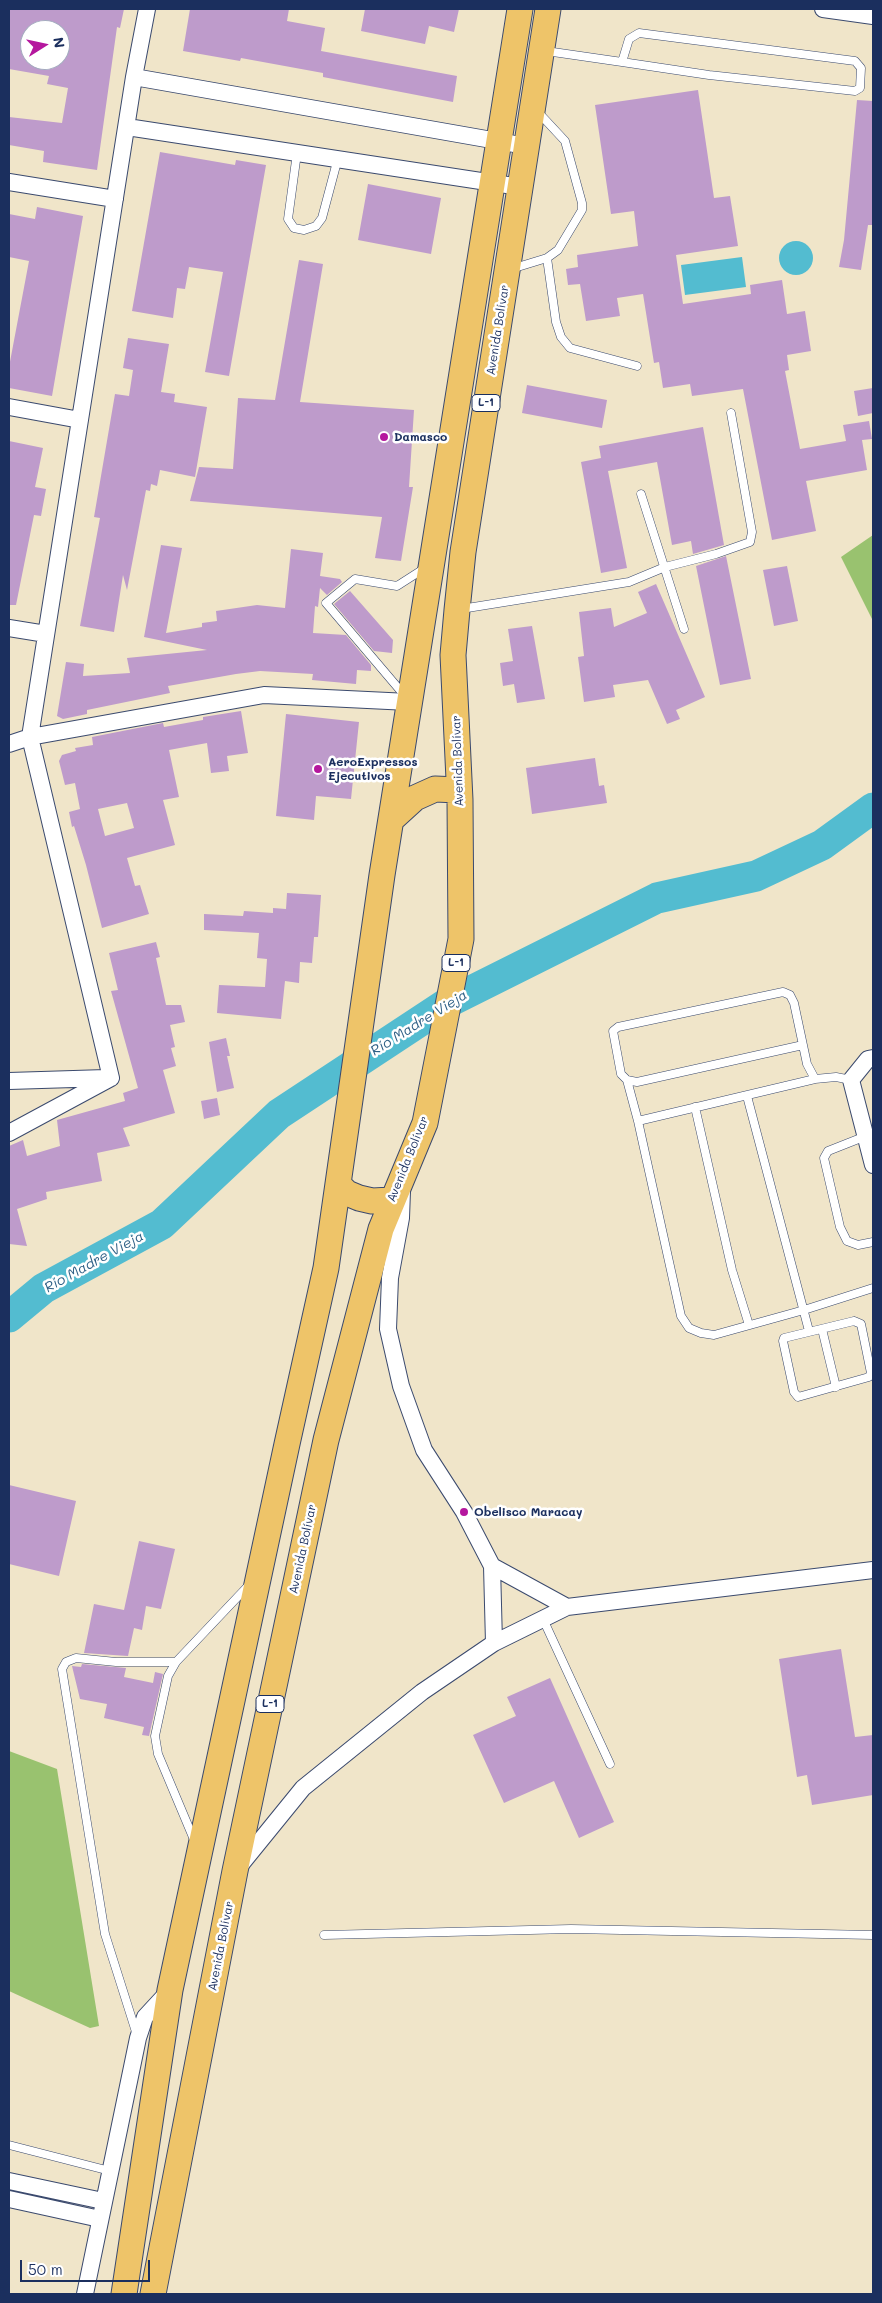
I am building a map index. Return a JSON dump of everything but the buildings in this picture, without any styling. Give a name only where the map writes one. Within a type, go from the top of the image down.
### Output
[{"type":"main road","name":"L-1","points":[[124,2294],[170,1990],[326,1268],[382,875],[520,9]]},
{"type":"main road","name":"Avenida Bolívar","points":[[153,2294],[235,1871],[326,1440],[381,1229],[425,1123],[461,939],[459,795],[453,656],[462,552],[548,9]]},
{"type":"main road","points":[[392,819],[415,798],[435,789],[459,795]]},
{"type":"main road","points":[[338,1184],[347,1193],[359,1198],[372,1201],[392,1200]]},
{"type":"street","points":[[111,1078],[30,737],[126,126],[148,9]]},
{"type":"street","points":[[823,9],[873,16]]},
{"type":"street","points":[[134,77],[526,146]]},
{"type":"street","points":[[126,126],[520,187]]},
{"type":"street","points":[[9,182],[115,199]]},
{"type":"street","points":[[9,408],[80,420]]},
{"type":"street","points":[[9,628],[46,634]]},
{"type":"street","points":[[9,744],[30,737],[264,695],[409,702]]},
{"type":"street","points":[[873,1058],[868,1060],[851,1080],[873,1165]]},
{"type":"street","points":[[9,1081],[111,1078]]},
{"type":"street","points":[[9,1133],[111,1078]]},
{"type":"street","points":[[403,1174],[401,1218],[390,1278],[388,1329],[400,1386],[424,1450],[464,1512],[492,1566],[494,1643]]},
{"type":"street","points":[[492,1566],[567,1606]]},
{"type":"street","points":[[235,1871],[303,1788],[422,1692],[494,1643],[567,1606],[873,1570]]},
{"type":"street","points":[[85,2294],[138,2038],[145,2017],[170,1990]]},
{"type":"street","points":[[9,2181],[103,2202]]},
{"type":"street","points":[[9,2199],[100,2218]]},
{"type":"lane","points":[[542,50],[622,62],[709,75],[855,91],[860,88],[861,68],[855,61],[639,33],[629,39],[622,62]]},
{"type":"lane","points":[[507,270],[547,258],[558,250],[579,217],[582,202],[565,141],[532,106]]},
{"type":"lane","points":[[298,152],[288,219],[294,228],[304,230],[316,226],[322,218],[338,158]]},
{"type":"lane","points":[[547,258],[556,322],[561,337],[570,348],[637,366]]},
{"type":"lane","points":[[457,610],[629,582],[664,567],[716,554],[750,542],[752,537],[731,413]]},
{"type":"lane","points":[[641,494],[684,629]]},
{"type":"lane","points":[[409,702],[326,603],[355,579],[397,586],[431,564]]},
{"type":"lane","points":[[815,1079],[808,1064],[794,1003],[790,995],[783,992],[618,1027],[613,1031],[621,1074],[627,1080],[638,1121],[681,1316],[689,1328],[701,1333],[714,1335],[804,1310],[873,1288]]},
{"type":"lane","points":[[627,1080],[637,1082],[803,1045]]},
{"type":"lane","points":[[638,1121],[815,1079],[836,1077],[851,1080]]},
{"type":"lane","points":[[747,1096],[809,1332]]},
{"type":"lane","points":[[695,1107],[732,1270],[749,1325]]},
{"type":"lane","points":[[866,1136],[828,1151],[824,1158],[840,1227],[847,1241],[858,1245],[873,1242]]},
{"type":"lane","points":[[854,1321],[861,1324],[871,1373],[870,1377],[798,1398],[794,1392],[783,1341],[784,1338],[822,1329],[854,1321]]},
{"type":"lane","points":[[822,1329],[836,1387]]},
{"type":"lane","points":[[199,1852],[158,1754],[155,1736],[168,1676],[176,1662],[258,1576]]},
{"type":"lane","points":[[543,1619],[610,1764]]},
{"type":"lane","points":[[138,2038],[105,1934],[62,1669],[66,1662],[76,1658],[116,1662],[176,1662]]},
{"type":"lane","points":[[324,1935],[571,1930],[873,1935]]},
{"type":"lane","points":[[9,2145],[110,2170]]},
{"type":"green space","points":[[873,535],[873,621],[841,557]]},
{"type":"green space","points":[[9,1751],[57,1769],[99,2026],[90,2028],[9,1991]]},
{"type":"water","points":[[796,241],[803,242],[808,246],[812,251],[812,265],[808,270],[803,274],[796,275],[789,274],[784,270],[780,265],[779,258],[780,251],[784,246],[789,242]]},
{"type":"water","points":[[742,257],[746,287],[685,295],[681,265]]},
{"type":"waterway","name":"Río Madre Vieja","points":[[9,1317],[44,1288],[162,1224],[279,1114],[449,1002],[657,898],[756,876],[822,845],[873,808]]},
{"type":"place","name":"Damasco","points":[[384,437]]},
{"type":"place","name":"AeroExpressos Ejecutivos","points":[[318,769]]},
{"type":"place","name":"Obelisco Maracay","points":[[464,1512]]}]
